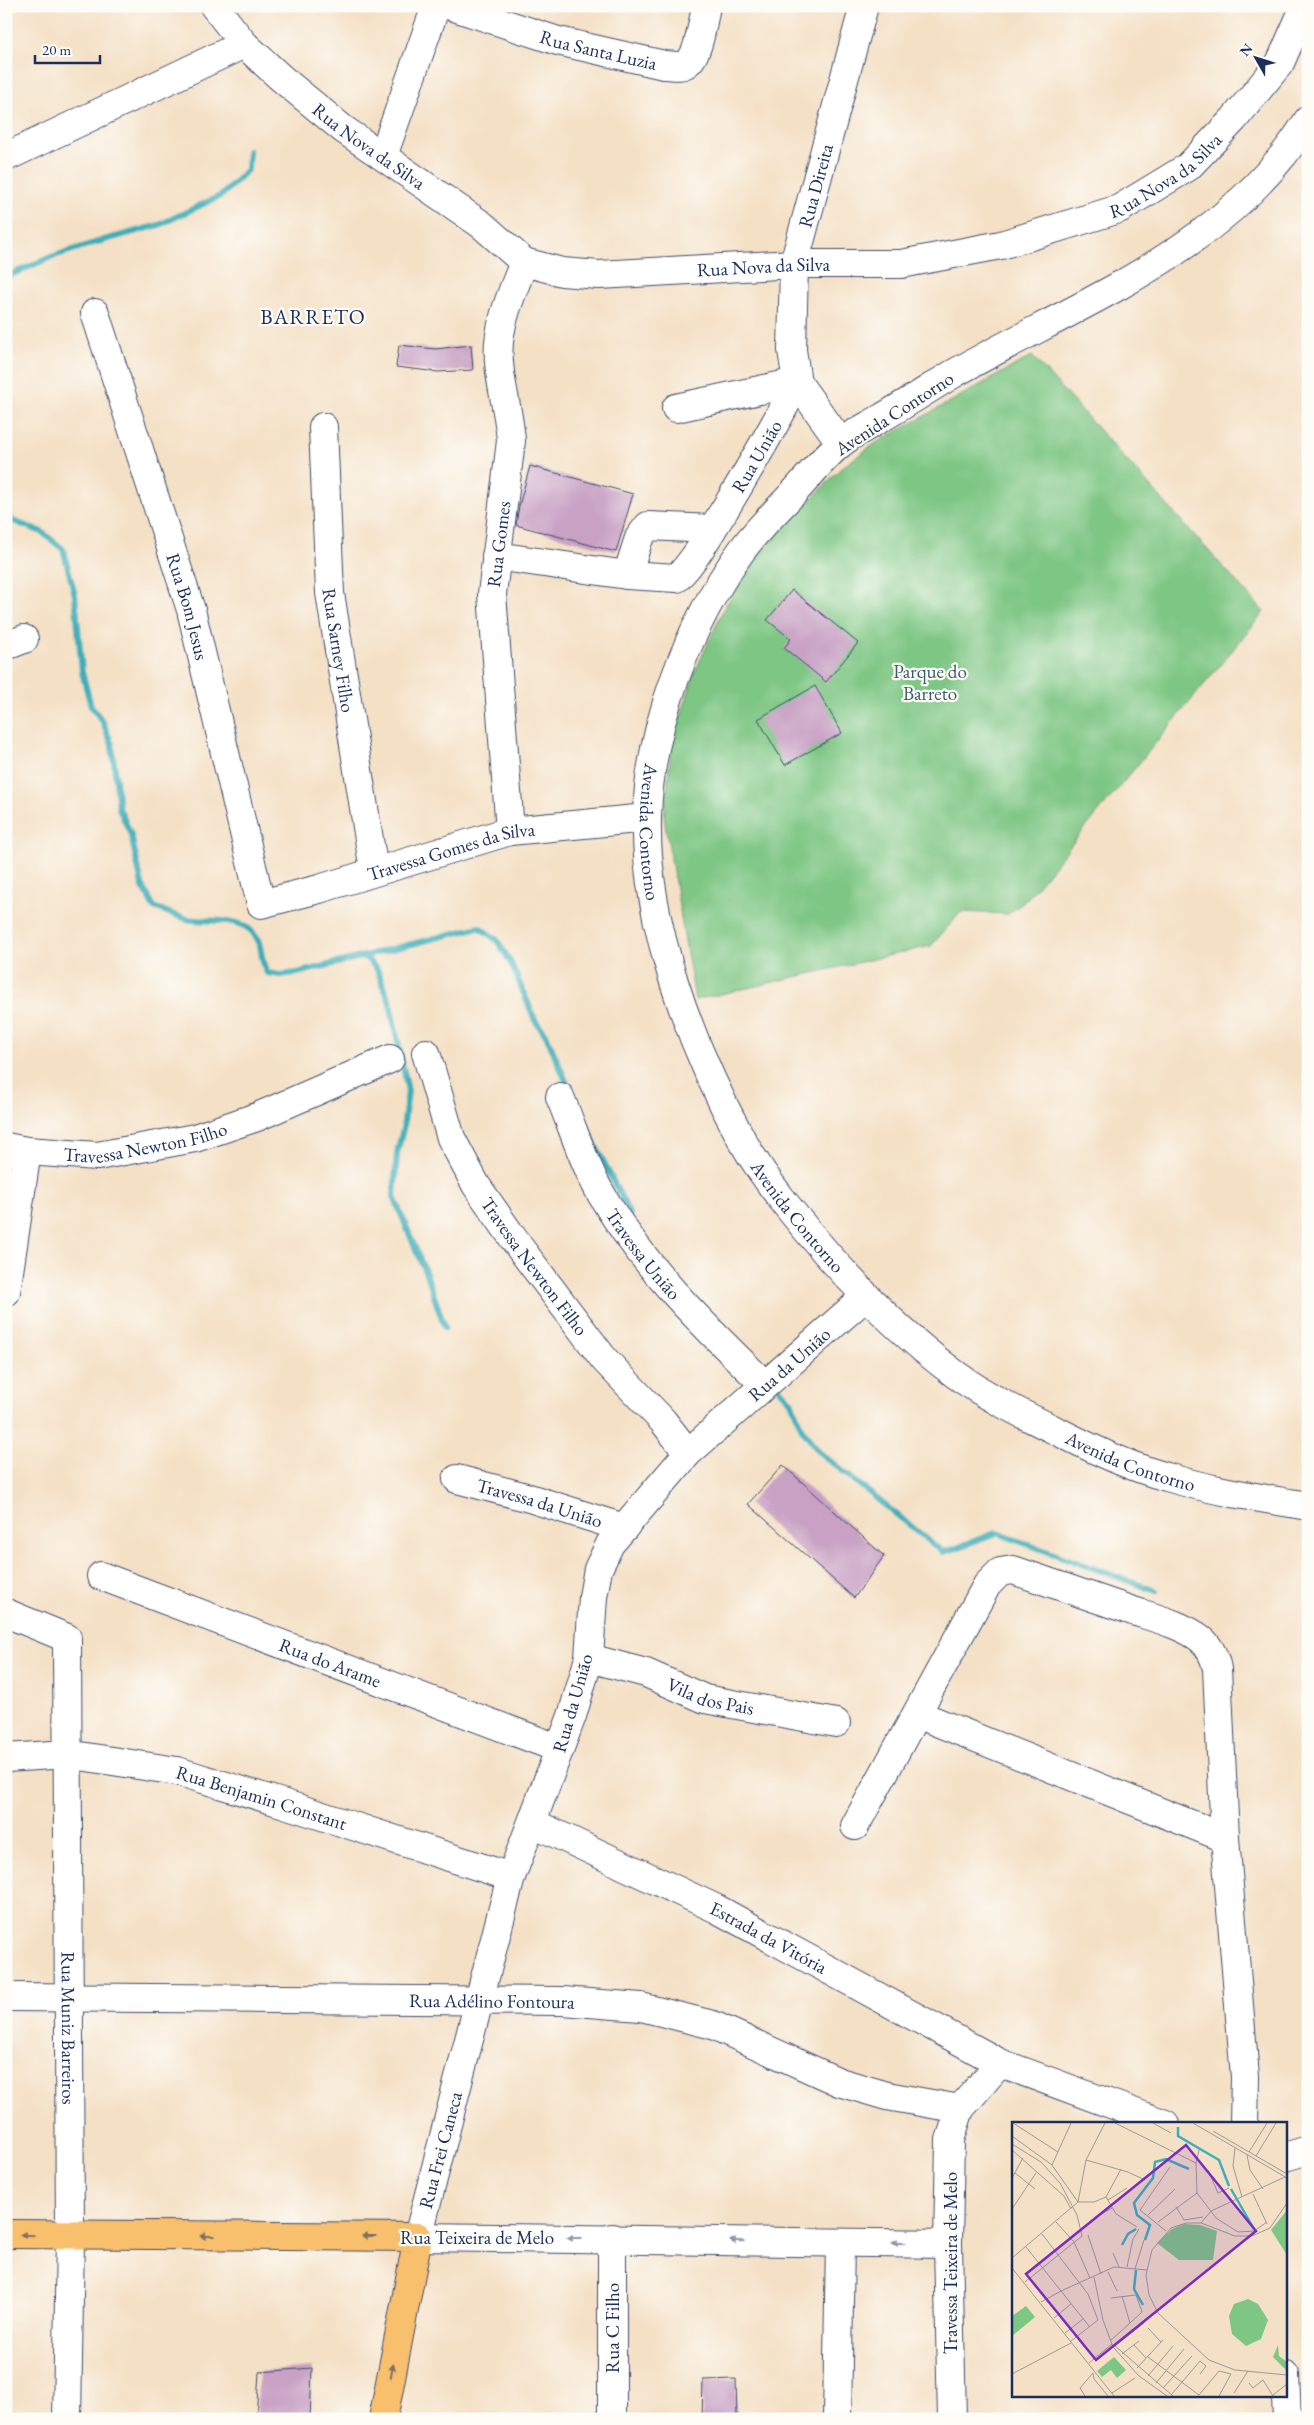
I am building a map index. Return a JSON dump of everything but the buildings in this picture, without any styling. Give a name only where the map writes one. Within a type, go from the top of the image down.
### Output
[{"type":"main road","name":"Rua Teixeira de Melo","points":[[6,2234],[70,2236],[418,2236]]},
{"type":"main road","name":"Rua Frei Caneca","points":[[383,2419],[418,2236]]},
{"type":"street","name":"Rua Nova da Silva","points":[[214,6],[244,44],[343,129],[482,225],[524,262],[562,272],[599,275],[794,264],[901,264],[1001,245],[1119,209],[1188,167],[1234,119],[1280,63],[1304,6]]},
{"type":"street","points":[[383,156],[436,6]]},
{"type":"street","name":"Rua Santa Luzia","points":[[451,6],[558,41],[681,66],[688,63],[695,52],[706,6]]},
{"type":"street","name":"Rua Direita","points":[[841,443],[797,382],[792,350],[794,264],[864,6]]},
{"type":"street","points":[[6,158],[244,44]]},
{"type":"street","name":"Avenida Contorno","points":[[1308,120],[1261,182],[1207,230],[1178,251],[1155,266],[953,374],[841,443],[744,547],[722,582],[696,630],[664,714],[654,753],[647,818],[651,884],[662,944],[716,1093],[750,1156],[801,1224],[865,1297],[906,1334],[959,1376],[1020,1413],[1110,1458],[1163,1476],[1216,1490],[1308,1506]]},
{"type":"street","name":"Rua Gomes","points":[[510,832],[492,594],[511,441],[509,416],[500,368],[499,344],[503,316],[524,262]]},
{"type":"street","name":"Rua Bom Jesus","points":[[95,313],[191,610],[261,904]]},
{"type":"street","points":[[676,408],[797,382]]},
{"type":"street","name":"Rua União","points":[[496,556],[627,575],[678,578],[712,529],[772,433],[797,382]]},
{"type":"street","name":"Rua Sarney Filho","points":[[323,427],[330,593],[374,871]]},
{"type":"street","points":[[627,575],[639,538],[648,526],[712,529]]},
{"type":"street","name":"Travessa Gomes da Silva","points":[[261,904],[319,889],[374,871],[510,832],[647,818]]},
{"type":"street","name":"Travessa Newton Filho","points":[[426,1053],[451,1138],[476,1185],[520,1248],[604,1359],[663,1421],[688,1453]]},
{"type":"street","name":"Travessa Newton Filho","points":[[16,1149],[97,1156],[195,1138],[257,1117],[390,1059]]},
{"type":"street","name":"Travessa União","points":[[560,1097],[599,1191],[648,1262],[698,1320],[771,1380]]},
{"type":"street","points":[[6,1292],[16,1149]]},
{"type":"street","name":"Rua da União","points":[[480,2000],[511,1878],[572,1716],[588,1658],[592,1597],[598,1569],[610,1544],[688,1453],[865,1297]]},
{"type":"street","name":"Travessa da União","points":[[456,1479],[526,1497],[624,1528]]},
{"type":"street","points":[[855,1826],[987,1585],[1000,1572],[1013,1570],[1148,1616],[1190,1633],[1202,1640],[1215,1657],[1217,1669],[1226,1838],[1245,2077],[1244,2122]]},
{"type":"street","name":"Rua do Arame","points":[[101,1576],[560,1749]]},
{"type":"street","name":"Rua Muniz Barreiros","points":[[6,1613],[66,1638],[70,2236],[67,2419]]},
{"type":"street","name":"Vila dos Pais","points":[[588,1658],[646,1673],[705,1699],[836,1724]]},
{"type":"street","points":[[917,1714],[1226,1838]]},
{"type":"street","name":"Rua Benjamin Constant","points":[[6,1758],[68,1754],[177,1771],[285,1804],[511,1878]]},
{"type":"street","name":"Estrada da Vitória","points":[[533,1823],[717,1909],[1000,2063],[1160,2122]]},
{"type":"street","name":"Rua Adélino Fontoura","points":[[6,1996],[563,2001],[641,2007],[713,2025],[839,2082],[887,2096],[960,2109]]},
{"type":"street","name":"Rua Frei Caneca","points":[[418,2236],[480,2000]]},
{"type":"street","points":[[960,2109],[1000,2063]]},
{"type":"street","name":"Travessa Teixeira de Melo","points":[[952,2419],[948,2244],[950,2140],[960,2109]]},
{"type":"street","points":[[1286,2158],[1308,2150]]},
{"type":"street","points":[[1286,2162],[1308,2169]]},
{"type":"street","name":"Rua Teixeira de Melo","points":[[418,2236],[948,2244]]},
{"type":"street","name":"Rua C Filho","points":[[612,2238],[612,2419]]},
{"type":"street","points":[[837,2419],[840,2243]]},
{"type":"street","points":[[1286,2397],[1287,2419]]},
{"type":"green space","name":"Parque do Barreto","points":[[1032,356],[1264,612],[1025,901],[1008,914],[961,912],[931,946],[695,1000],[664,818],[671,748],[694,674],[724,608],[761,552],[841,468],[876,443]]},
{"type":"waterway","points":[[6,277],[51,257],[159,225],[222,195],[248,169],[249,151]]},
{"type":"waterway","points":[[6,512],[13,521],[42,532],[63,549],[75,595],[82,672],[91,706],[103,722],[112,745],[119,808],[131,835],[142,885],[154,907],[187,919],[236,922],[244,926],[252,931],[258,940],[267,973],[280,975],[297,973],[479,927],[497,940],[512,965],[535,1020],[547,1037],[571,1093]]},
{"type":"waterway","points":[[364,956],[377,969],[390,1003],[408,1091],[403,1129],[397,1153],[394,1197],[429,1281],[445,1328]]},
{"type":"waterway","points":[[581,1116],[630,1215]]},
{"type":"waterway","points":[[776,1385],[791,1401],[802,1429],[819,1452],[943,1552],[997,1533],[1156,1591]]},
{"type":"district","name":"BARRETO","points":[[313,317]]}]
